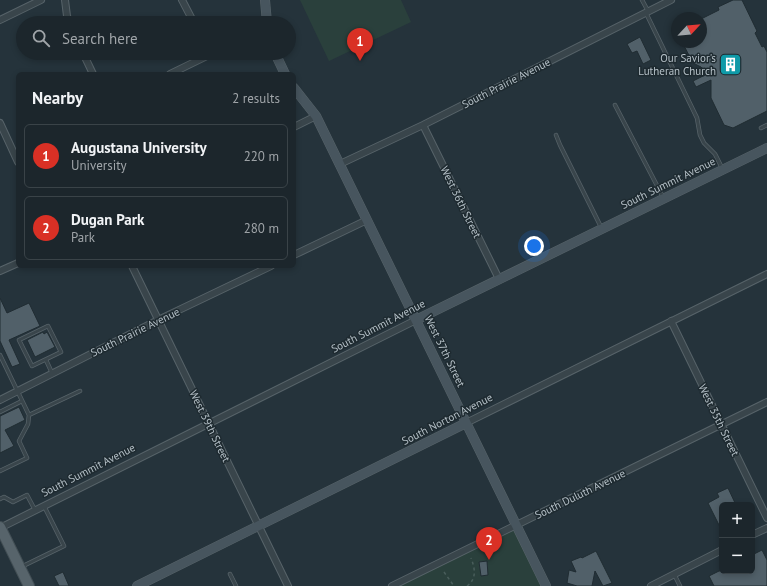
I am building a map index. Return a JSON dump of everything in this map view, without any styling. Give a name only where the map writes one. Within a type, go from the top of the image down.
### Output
[{"type":"main road","points":[[0,527],[29,586]]},
{"type":"street","points":[[0,20],[41,0]]},
{"type":"street","points":[[65,0],[67,16]]},
{"type":"street","points":[[182,0],[190,16]]},
{"type":"street","points":[[265,0],[266,16]]},
{"type":"street","name":"South Prairie Avenue","points":[[340,164],[423,125],[671,0]]},
{"type":"street","points":[[87,60],[92,72]]},
{"type":"street","points":[[174,72],[197,60]]},
{"type":"street","points":[[278,60],[284,72]]},
{"type":"street","name":"West 37th Street","points":[[296,91],[316,116],[546,586]]},
{"type":"street","points":[[296,126],[316,116]]},
{"type":"street","points":[[0,124],[16,158]]},
{"type":"street","name":"West 36th Street","points":[[423,125],[499,279]]},
{"type":"street","name":"South Summit Avenue","points":[[0,527],[416,320],[767,148]]},
{"type":"street","points":[[296,254],[367,220]]},
{"type":"street","points":[[0,271],[16,264]]},
{"type":"street","name":"West 39th Street","points":[[133,268],[288,586]]},
{"type":"street","name":"South Prairie Avenue","points":[[0,400],[158,320],[267,268]]},
{"type":"street","name":"South Norton Avenue","points":[[137,586],[767,274]]},
{"type":"street","name":"West 35th Street","points":[[672,321],[767,518]]},
{"type":"street","name":"South Duluth Avenue","points":[[392,586],[767,402]]},
{"type":"street","points":[[755,534],[767,529]]},
{"type":"street","points":[[651,586],[719,552]]},
{"type":"lane","points":[[642,0],[697,118],[700,135],[704,143],[715,154],[723,170]]},
{"type":"lane","points":[[615,105],[663,199]]},
{"type":"lane","points":[[761,128],[767,125]]},
{"type":"lane","points":[[556,135],[602,229]]},
{"type":"lane","points":[[48,326],[61,352],[46,360],[32,366],[19,340],[48,326]]},
{"type":"lane","points":[[0,356],[29,415],[28,424],[19,441],[27,458],[0,472]]},
{"type":"lane","points":[[46,360],[52,373]]},
{"type":"lane","points":[[29,415],[80,391]]},
{"type":"lane","points":[[0,412],[22,401]]},
{"type":"lane","points":[[0,499],[4,497],[13,502],[27,495],[35,510]]},
{"type":"lane","points":[[20,567],[64,546],[44,506]]},
{"type":"lane","points":[[230,574],[236,586]]},
{"type":"lane","points":[[674,574],[680,586]]},
{"type":"path","points":[[467,586],[472,583],[474,575],[471,558]]},
{"type":"path","points":[[444,572],[454,586]]},
{"type":"green space","points":[[300,0],[401,0],[411,22],[329,61]]},
{"type":"green space","points":[[516,525],[546,586],[392,586]]},
{"type":"building","name":"Our Savior's Lutheran Church","points":[[733,0],[742,0],[757,31],[755,33],[762,47],[764,46],[767,52],[767,111],[733,128],[724,125],[711,98],[711,80],[696,87],[693,81],[707,74],[701,67],[693,63],[685,48],[707,48],[707,16],[719,10],[718,7]]},
{"type":"building","points":[[640,37],[651,60],[643,64],[637,51],[632,53],[627,44]]},
{"type":"building","points":[[0,298],[7,313],[29,303],[40,326],[9,340],[20,364],[12,367],[0,341]]},
{"type":"building","points":[[43,332],[44,334],[47,332],[55,347],[35,357],[27,340]]},
{"type":"building","points":[[19,407],[25,420],[5,430],[14,446],[0,453],[0,416]]},
{"type":"building","points":[[728,488],[735,502],[719,502],[719,525],[708,503],[719,497],[717,493]]},
{"type":"building","points":[[762,550],[767,560],[767,586],[714,586],[709,576],[719,571],[719,574],[755,574],[755,554]]},
{"type":"building","points":[[596,551],[612,583],[603,586],[595,571],[592,586],[577,586],[567,583],[569,570],[576,572],[571,561],[581,557],[582,558]]},
{"type":"building","points":[[487,561],[488,575],[481,576],[479,562]]},
{"type":"building","points":[[63,572],[69,586],[59,586],[54,576]]},
{"type":"place","name":"Augustana University","points":[[360,61]]},
{"type":"place","name":"Our Savior's Lutheran Church","points":[[731,64]]},
{"type":"place","name":"Dugan Park","points":[[489,560]]}]
